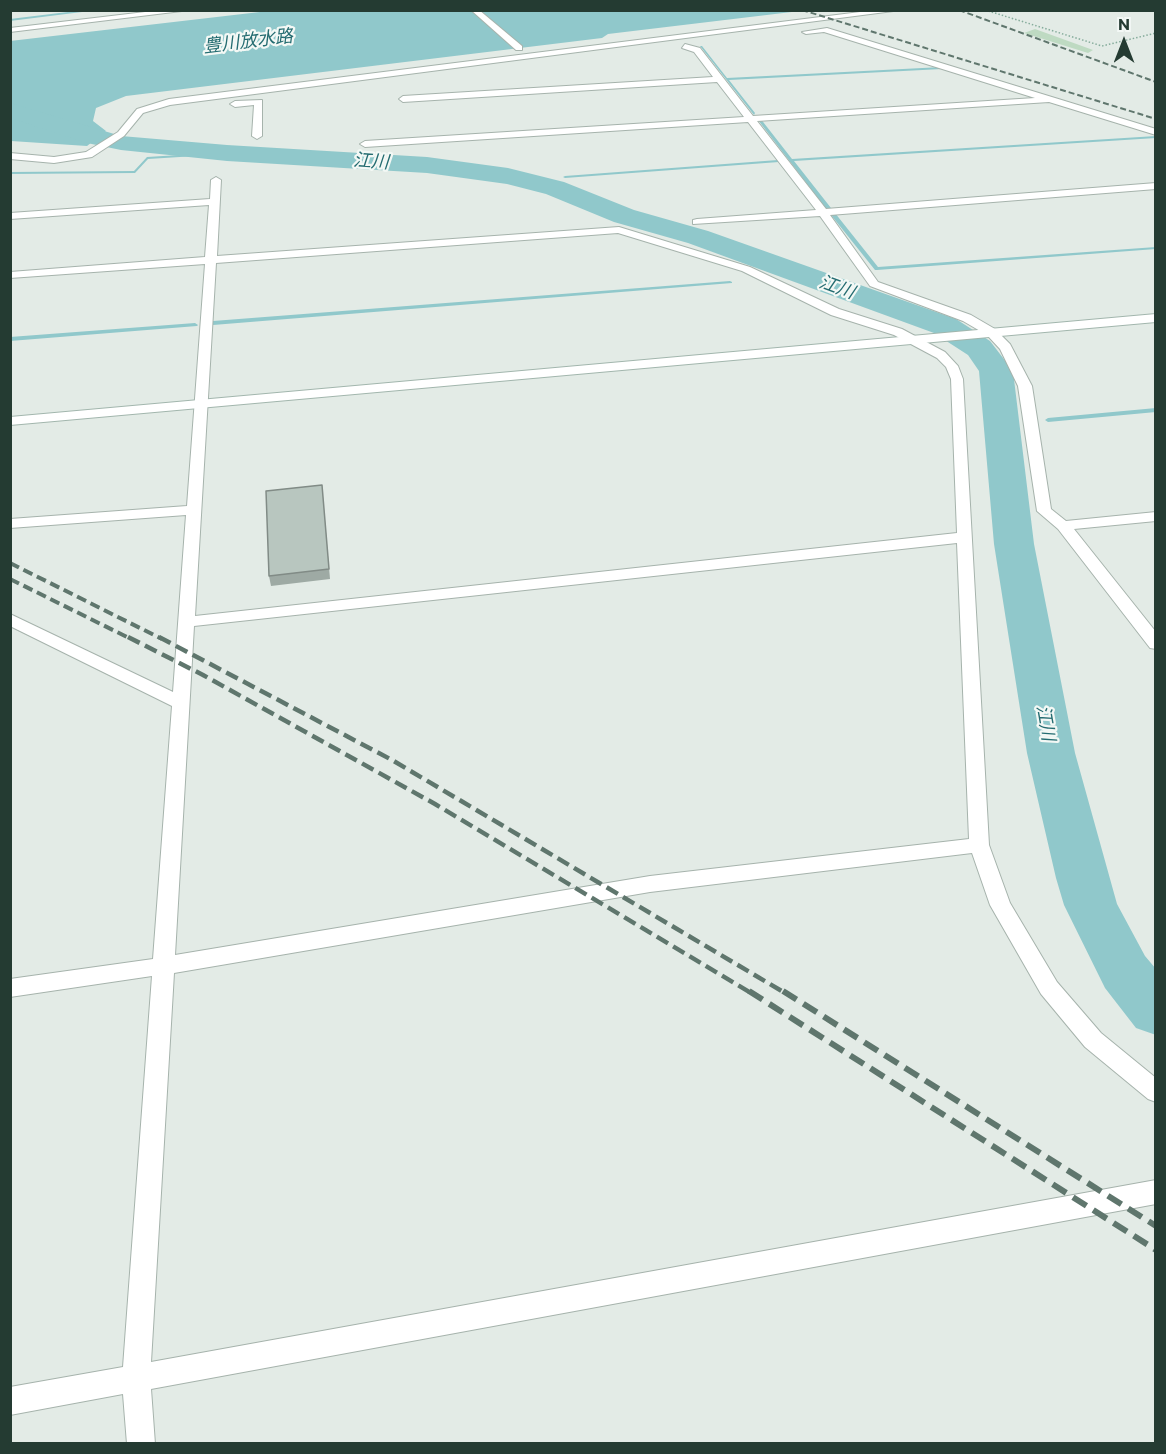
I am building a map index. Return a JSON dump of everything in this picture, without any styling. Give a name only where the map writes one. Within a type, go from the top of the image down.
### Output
[{"type":"street","points":[[10,30],[187,10]]},
{"type":"street","points":[[474,10],[519,48]]},
{"type":"street","points":[[10,156],[71,159],[99,150],[121,134],[140,111],[169,102],[897,10]]},
{"type":"street","points":[[577,51],[685,46],[824,30],[1155,132]]},
{"type":"street","points":[[685,46],[698,50],[823,212],[874,284],[967,318],[1006,347],[1025,386],[1037,481],[1044,511],[1063,526],[1155,644]]},
{"type":"street","points":[[403,99],[720,79]]},
{"type":"street","points":[[365,144],[750,117],[1054,99]]},
{"type":"street","points":[[131,122],[188,107],[259,102],[257,136]]},
{"type":"street","points":[[141,1443],[136,1377],[216,180]]},
{"type":"street","points":[[697,222],[1155,186]]},
{"type":"street","points":[[10,216],[214,202]]},
{"type":"street","points":[[10,275],[619,230],[746,268],[835,312],[919,339],[952,366],[957,379],[966,537],[978,845],[1000,905],[1049,988],[1093,1040],[1155,1092]]},
{"type":"street","points":[[10,421],[1155,318]]},
{"type":"street","points":[[10,524],[194,510]]},
{"type":"street","points":[[1063,526],[1155,516]]},
{"type":"street","points":[[186,622],[966,537]]},
{"type":"street","points":[[10,619],[181,703]]},
{"type":"street","points":[[10,988],[164,966],[650,884],[978,845]]},
{"type":"street","points":[[10,1401],[1155,1192]]},
{"type":"path","points":[[985,10],[1102,46],[1155,33]]},
{"type":"green space","points":[[1035,29],[1093,50],[1088,53],[1024,33]]},
{"type":"water","name":"豊川放水路","points":[[277,10],[800,11],[608,34],[602,38],[126,96],[96,108],[93,121],[106,131],[87,146],[11,141],[10,41]]},
{"type":"building","points":[[322,485],[329,569],[269,576],[266,491]]},
{"type":"waterway","points":[[10,20],[97,10]]},
{"type":"waterway","points":[[701,47],[754,114]]},
{"type":"waterway","points":[[727,79],[942,68]]},
{"type":"waterway","name":"江川","points":[[10,110],[96,138],[121,143],[227,153],[427,165],[508,176],[555,188],[624,216],[698,237],[859,297],[945,326],[979,348],[996,371],[1014,544],[1051,753],[1082,878],[1091,905],[1125,972],[1156,1011]]},
{"type":"waterway","points":[[759,119],[829,209]]},
{"type":"waterway","points":[[791,160],[1156,137]]},
{"type":"waterway","points":[[10,173],[135,172],[147,158],[227,153]]},
{"type":"waterway","points":[[565,177],[778,161]]},
{"type":"waterway","points":[[833,214],[877,269],[1156,248]]},
{"type":"waterway","points":[[213,323],[730,282]]},
{"type":"waterway","points":[[10,339],[195,325]]},
{"type":"waterway","points":[[1048,420],[1156,410]]},
{"type":"railway","points":[[802,10],[1156,119]]},
{"type":"railway","points":[[959,10],[1156,82]]},
{"type":"railway","points":[[10,563],[162,639]]},
{"type":"railway","points":[[10,579],[131,639]]},
{"type":"railway","points":[[128,637],[203,675],[435,804],[751,993]]},
{"type":"railway","points":[[159,637],[392,760],[785,993]]},
{"type":"railway","points":[[749,991],[1156,1250]]},
{"type":"railway","points":[[783,991],[1156,1226]]}]
